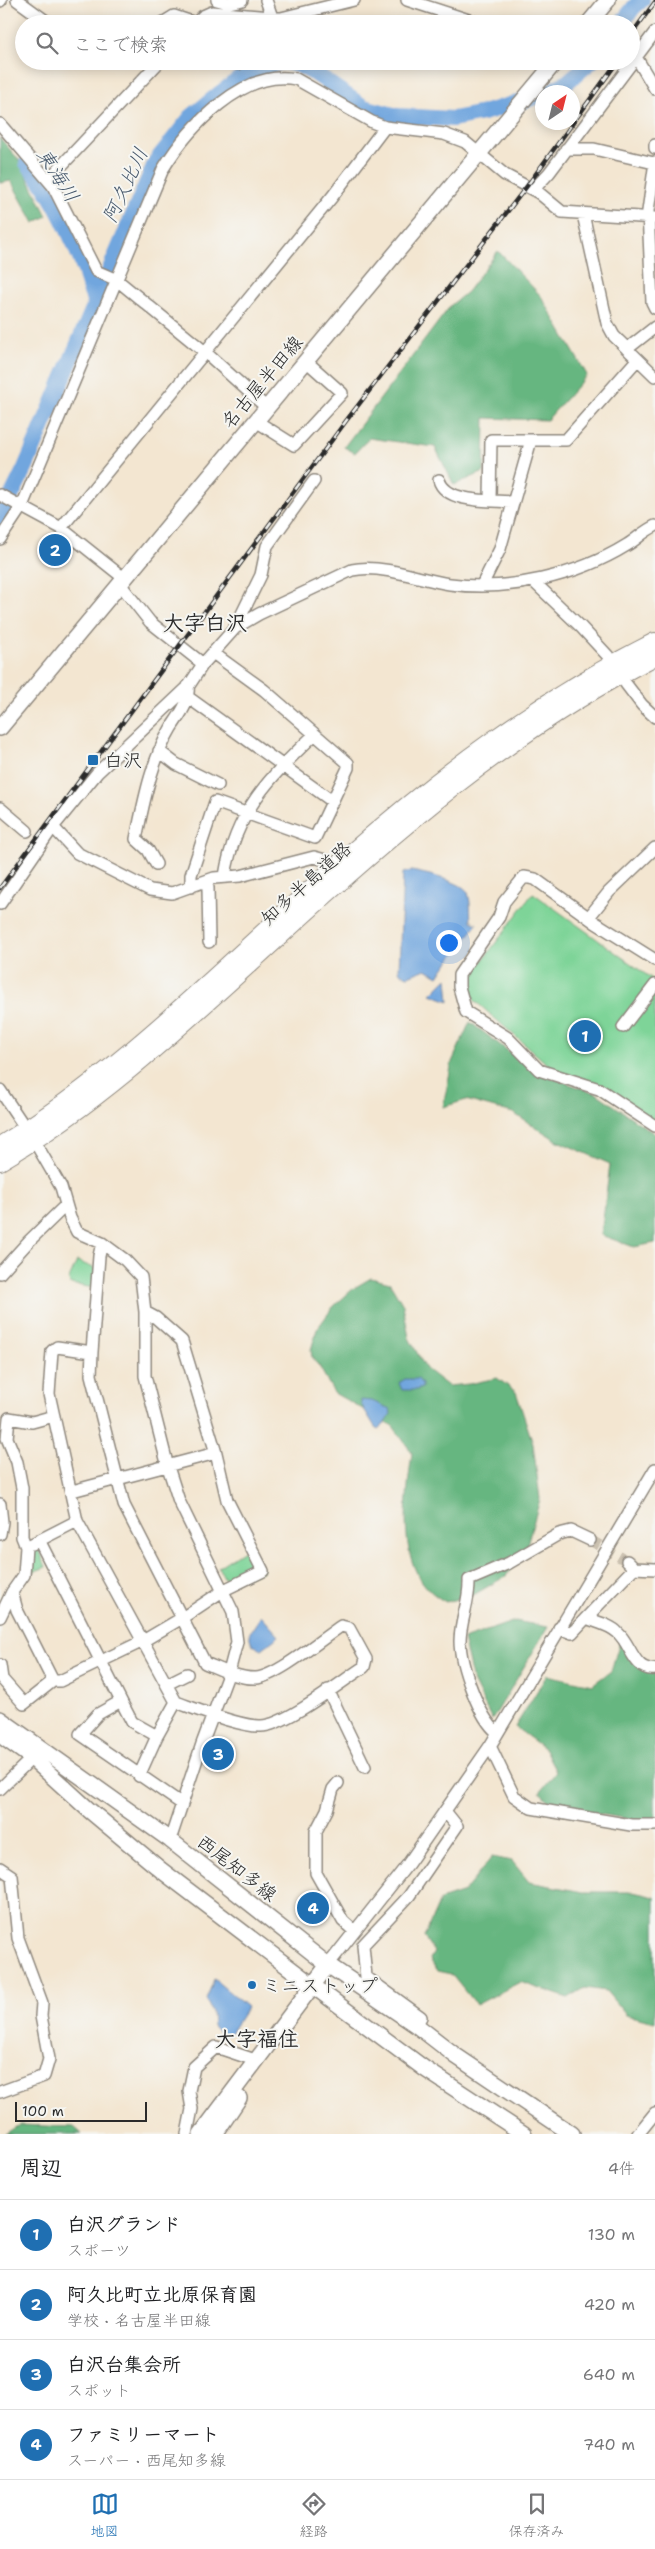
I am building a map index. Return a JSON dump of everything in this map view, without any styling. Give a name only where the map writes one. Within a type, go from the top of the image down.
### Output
[{"type":"highway","name":"知多半島道路","points":[[0,1146],[60,1107],[137,1048],[347,857],[468,757],[539,708],[655,642]]},
{"type":"highway","name":"知多半島道路","points":[[0,1161],[58,1123],[146,1058],[356,867],[476,767],[546,718],[655,656]]},
{"type":"main road","points":[[596,15],[608,0]]},
{"type":"main road","name":"名古屋半田線","points":[[0,728],[549,70]]},
{"type":"main road","name":"西尾知多線","points":[[0,1719],[170,1840],[328,1965],[416,2025],[456,2056],[572,2134]]},
{"type":"main road","points":[[0,1735],[32,1758],[89,1810],[162,1870],[315,1987],[425,2069],[524,2134]]},
{"type":"main road","points":[[215,2134],[328,1965]]},
{"type":"main road","points":[[201,2134],[255,2060],[315,1987]]},
{"type":"street","points":[[17,0],[38,15]]},
{"type":"street","points":[[217,0],[228,3],[242,0]]},
{"type":"street","points":[[266,0],[271,15]]},
{"type":"street","points":[[300,15],[354,0]]},
{"type":"street","points":[[407,0],[453,15]]},
{"type":"street","points":[[205,15],[218,12],[245,15]]},
{"type":"street","points":[[640,52],[655,32]]},
{"type":"street","points":[[640,64],[655,89]]},
{"type":"street","points":[[48,180],[152,70]]},
{"type":"street","points":[[533,190],[566,150],[626,70]]},
{"type":"street","points":[[0,540],[22,506],[155,187],[173,154],[203,119],[248,86],[272,76],[296,79],[348,110],[385,127],[444,134],[465,142],[506,174],[533,190],[562,212],[652,218]]},
{"type":"street","points":[[0,124],[48,180],[96,271],[117,280],[205,352],[267,408]]},
{"type":"street","points":[[62,528],[332,197],[385,127]]},
{"type":"street","points":[[566,150],[594,148],[654,162],[652,302],[655,308]]},
{"type":"street","points":[[583,214],[607,323],[614,336],[655,376]]},
{"type":"street","points":[[627,349],[655,327]]},
{"type":"street","points":[[490,500],[490,440],[566,440],[637,360]]},
{"type":"street","points":[[256,421],[294,445],[342,393],[306,361]]},
{"type":"street","points":[[482,585],[500,549],[530,440]]},
{"type":"street","points":[[439,480],[441,487],[452,497],[514,502]]},
{"type":"street","points":[[156,864],[148,850],[136,839],[145,793],[159,751],[203,664],[235,628],[261,575],[267,546],[314,481]]},
{"type":"street","points":[[0,495],[62,528],[122,582],[150,622],[203,664]]},
{"type":"street","points":[[235,628],[259,614],[352,570],[366,568],[451,584],[482,585],[534,582],[581,568],[627,545],[655,526]]},
{"type":"street","points":[[534,582],[608,656]]},
{"type":"street","points":[[192,887],[191,875],[215,802],[315,838],[348,768],[348,763],[264,690],[213,653]]},
{"type":"street","points":[[626,684],[642,705],[655,717]]},
{"type":"street","points":[[189,692],[282,766],[332,801]]},
{"type":"street","points":[[0,904],[53,827],[115,755],[189,692]]},
{"type":"street","points":[[225,876],[245,812],[273,774],[314,735]]},
{"type":"street","points":[[159,751],[176,764],[218,785]]},
{"type":"street","points":[[0,808],[27,831]]},
{"type":"street","points":[[53,827],[77,853],[150,890],[172,893],[225,876],[240,876],[314,857],[325,860],[330,864]]},
{"type":"street","points":[[589,917],[609,892],[655,848]]},
{"type":"street","points":[[655,960],[589,917],[535,878],[524,877],[504,902],[499,917],[459,974],[461,999],[466,1012],[508,1038],[539,1070],[599,1089],[655,1126]]},
{"type":"street","points":[[206,881],[208,888],[209,942]]},
{"type":"street","points":[[623,1027],[655,985]]},
{"type":"street","points":[[0,1090],[22,1122]]},
{"type":"street","points":[[39,1149],[61,1187],[77,1232],[102,1243],[125,1260],[141,1277],[145,1312],[145,1376],[168,1467],[179,1502],[224,1590],[233,1612],[237,1642],[229,1672],[170,1840]]},
{"type":"street","points":[[0,1274],[29,1240],[66,1205]]},
{"type":"street","points":[[92,1352],[57,1347],[52,1351],[49,1394],[72,1491],[77,1521],[144,1640],[176,1702],[214,1715],[260,1726],[271,1725],[285,1719],[364,1667],[366,1659],[349,1628],[340,1626],[268,1676],[254,1678],[229,1672],[205,1663],[124,1505],[91,1375],[99,1256],[102,1243]]},
{"type":"street","points":[[0,1665],[2,1679],[24,1704],[52,1681],[60,1680],[144,1640],[224,1590],[262,1571],[228,1500],[216,1453],[182,1341],[156,1318],[145,1312]]},
{"type":"street","points":[[0,1617],[12,1592],[24,1575],[26,1547],[22,1537],[20,1479],[17,1462],[6,1438],[9,1418],[32,1422],[54,1416]]},
{"type":"street","points":[[72,1491],[216,1453]]},
{"type":"street","points":[[328,1965],[408,1864],[490,1746],[655,1469]]},
{"type":"street","points":[[0,1504],[2,1522],[0,1534]]},
{"type":"street","points":[[26,1547],[77,1521]]},
{"type":"street","points":[[498,1732],[492,1727],[484,1714],[466,1673],[462,1657],[460,1640],[469,1580],[509,1563],[558,1534],[571,1531],[590,1540]]},
{"type":"street","points":[[39,1540],[132,1722],[157,1736]]},
{"type":"street","points":[[559,1628],[572,1634],[631,1564],[655,1569]]},
{"type":"street","points":[[12,1592],[18,1610],[52,1681]]},
{"type":"street","points":[[586,1618],[618,1632],[637,1662],[648,1669],[655,1669]]},
{"type":"street","points":[[167,1684],[187,1674]]},
{"type":"street","points":[[328,1690],[365,1767]]},
{"type":"street","points":[[121,1702],[98,1714],[80,1734],[182,1804]]},
{"type":"street","points":[[140,1776],[157,1736],[176,1702]]},
{"type":"street","points":[[490,1746],[514,1796],[531,1808],[631,1825],[655,1825]]},
{"type":"street","points":[[0,1789],[32,1758]]},
{"type":"street","points":[[338,1783],[333,1789],[327,1810],[318,1827],[315,1866],[316,1873],[343,1921],[354,1932]]},
{"type":"street","points":[[416,2025],[421,2017],[366,1977],[364,1945],[408,1896],[457,1826],[445,1811]]},
{"type":"street","points":[[0,1868],[12,1876],[18,1938],[42,2003],[41,2016],[49,2059],[44,2076],[0,2092]]},
{"type":"street","points":[[187,2134],[192,2109],[189,2091],[194,2068],[216,2047],[255,2060]]},
{"type":"street","points":[[638,2134],[655,2113]]},
{"type":"green space","points":[[0,138],[19,160],[47,216],[34,223],[11,181],[0,183]]},
{"type":"green space","points":[[498,251],[541,296],[587,375],[547,420],[485,418],[484,472],[454,485],[435,447],[369,438],[355,453],[344,447],[451,305],[467,292]]},
{"type":"green space","points":[[533,893],[655,981],[655,1128],[583,1078],[555,1071],[474,1000],[468,980]]},
{"type":"green space","points":[[470,1022],[537,1073],[596,1093],[655,1134],[655,1243],[634,1247],[601,1235],[610,1164],[558,1141],[513,1113],[466,1100],[443,1107],[452,1062]]},
{"type":"green space","points":[[77,1261],[96,1269],[95,1288],[70,1284],[69,1279]]},
{"type":"green space","points":[[371,1278],[390,1283],[403,1305],[409,1338],[426,1369],[448,1386],[497,1378],[516,1392],[533,1444],[540,1499],[526,1549],[506,1576],[475,1594],[446,1602],[429,1590],[417,1574],[410,1556],[406,1514],[412,1453],[393,1426],[334,1393],[319,1366],[312,1358],[311,1350],[317,1329],[333,1307],[354,1288]]},
{"type":"green space","points":[[38,1546],[46,1567],[29,1573],[28,1552]]},
{"type":"green space","points":[[250,1546],[263,1571],[228,1584],[218,1567]]},
{"type":"green space","points":[[515,1621],[548,1627],[492,1720],[473,1681],[463,1639]]},
{"type":"green space","points":[[620,1641],[655,1671],[655,1823],[554,1807],[540,1792],[556,1772],[545,1749],[515,1727],[547,1675],[592,1685],[611,1671]]},
{"type":"green space","points":[[492,1857],[512,1861],[529,1882],[583,1892],[633,1892],[655,1897],[655,2022],[626,2015],[606,1991],[585,1988],[568,1998],[520,1982],[476,2005],[451,1974],[437,1971],[430,1959],[434,1952],[424,1937],[440,1900],[464,1892]]},
{"type":"green space","points":[[19,2125],[74,2127],[82,2134],[5,2134]]},
{"type":"water","points":[[411,871],[452,882],[465,889],[470,900],[471,921],[477,924],[438,976],[426,969],[408,976],[400,973],[399,970],[403,873]]},
{"type":"water","points":[[447,978],[449,1001],[431,994]]},
{"type":"water","points":[[405,1379],[418,1379],[422,1384],[422,1388],[402,1390],[399,1383]]},
{"type":"water","points":[[361,1400],[372,1401],[390,1409],[391,1413],[388,1420],[378,1429],[361,1404]]},
{"type":"water","points":[[261,1616],[279,1636],[262,1649],[252,1645],[249,1634]]},
{"type":"water","points":[[214,1979],[247,2007],[229,2035],[221,2034],[213,2026],[212,2012],[206,2000]]},
{"type":"waterway","name":"阿久比川","points":[[628,15],[642,0]]},
{"type":"waterway","name":"阿久比川","points":[[0,519],[25,468],[156,161],[191,117],[246,74],[258,70]]},
{"type":"waterway","name":"阿久比川","points":[[308,70],[364,107],[397,116],[453,119],[483,113],[535,97]]},
{"type":"waterway","name":"阿久比川","points":[[562,85],[581,70]]},
{"type":"waterway","name":"東海川","points":[[27,163],[52,199],[66,227],[84,268],[95,301]]},
{"type":"tunnel","points":[[590,1540],[627,1561]]},
{"type":"railway","points":[[640,23],[655,2]]},
{"type":"railway","points":[[0,888],[346,421],[527,186],[611,70]]},
{"type":"place","name":"阿久比町立北原保育園","points":[[55,550]]},
{"type":"place","name":"白沢","points":[[93,760]]},
{"type":"place","name":"白沢グランド","points":[[585,1036]]},
{"type":"place","name":"白沢台集会所","points":[[218,1754]]},
{"type":"place","name":"ファミリーマート","points":[[313,1908]]},
{"type":"place","name":"ミニストップ","points":[[252,1985]]},
{"type":"district","name":"大字白沢","points":[[205,623]]},
{"type":"district","name":"大字福住","points":[[257,2039]]}]
